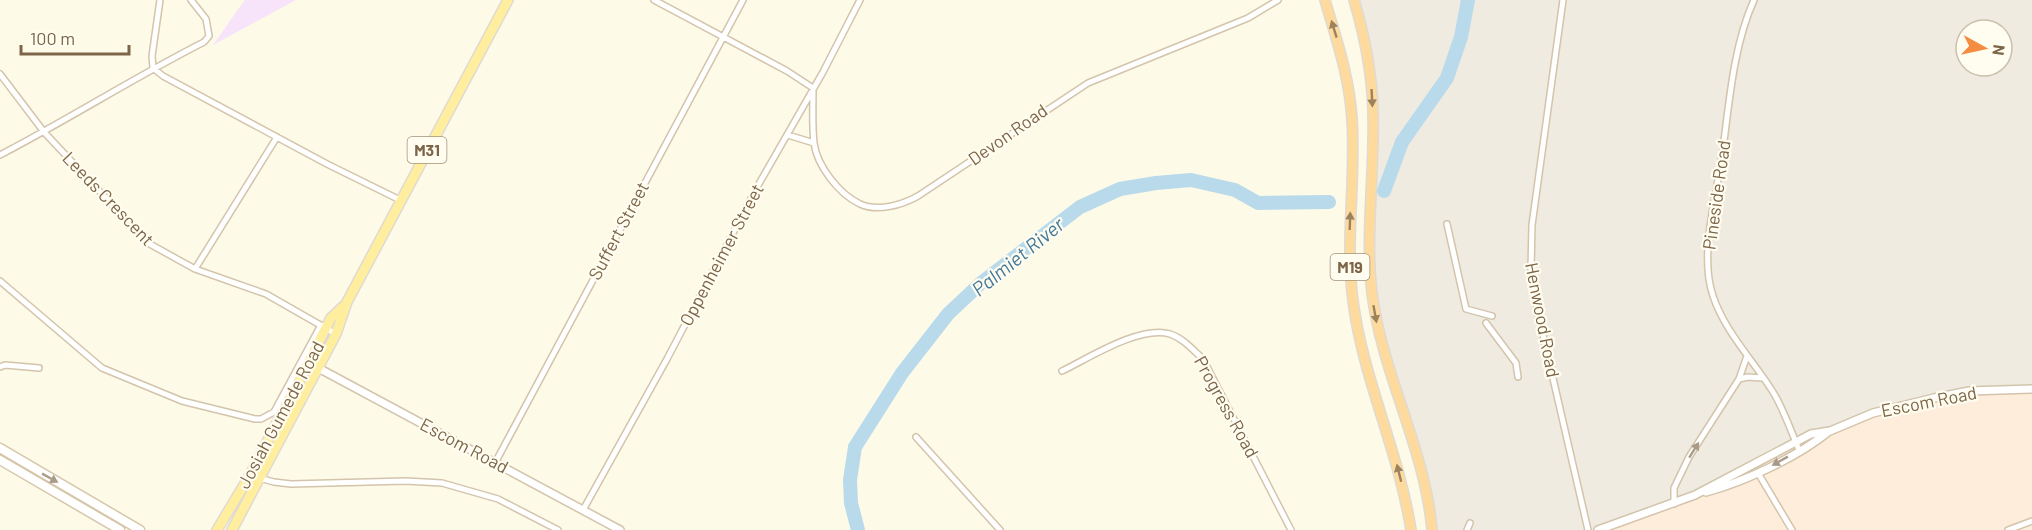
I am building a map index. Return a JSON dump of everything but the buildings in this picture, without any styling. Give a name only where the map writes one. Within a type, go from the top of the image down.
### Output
[{"type":"highway","name":"M19","points":[[1325,0],[1347,71],[1350,95],[1353,132],[1349,250],[1350,279],[1356,321],[1360,343],[1399,471],[1411,530]]},
{"type":"highway","name":"M19","points":[[1354,0],[1367,52],[1372,93],[1370,246],[1372,292],[1382,345],[1425,490],[1432,530]]},
{"type":"main road","name":"Josiah Gumede Road","points":[[232,530],[336,334],[347,302],[400,200],[508,0]]},
{"type":"main road","name":"Josiah Gumede Road","points":[[217,530],[250,475],[309,363],[324,327],[347,302]]},
{"type":"main road","points":[[0,448],[140,530]]},
{"type":"main road","points":[[0,460],[120,530]]},
{"type":"main road","points":[[209,530],[223,520]]},
{"type":"street","points":[[160,0],[152,56],[153,68],[163,76],[277,137],[400,200]]},
{"type":"street","points":[[0,155],[207,39],[209,31],[206,19],[191,0]]},
{"type":"street","points":[[654,0],[788,71],[813,88]]},
{"type":"street","name":"Suffert Street","points":[[495,463],[743,0]]},
{"type":"street","name":"Oppenheimer Street","points":[[583,510],[860,0]]},
{"type":"street","name":"Devon Road","points":[[813,88],[814,143],[826,174],[840,189],[860,204],[877,208],[891,206],[910,200],[944,179],[1051,105],[1088,83],[1248,18],[1278,0]]},
{"type":"street","name":"Henwood Road","points":[[1563,0],[1532,225],[1531,269],[1537,309],[1588,530]]},
{"type":"street","name":"Pineside Road","points":[[1754,0],[1746,20],[1737,58],[1708,258],[1709,280],[1713,296],[1726,322],[1774,393],[1799,450]]},
{"type":"street","name":"Leeds Crescent","points":[[0,74],[44,132],[147,243],[195,269],[266,294],[336,334]]},
{"type":"street","points":[[788,135],[814,143]]},
{"type":"street","points":[[195,269],[277,137]]},
{"type":"street","points":[[1447,225],[1466,309],[1492,316]]},
{"type":"street","points":[[0,281],[102,368],[182,401],[255,419],[261,419],[274,412],[324,327]]},
{"type":"street","points":[[1486,322],[1516,363],[1518,378]]},
{"type":"street","name":"Progress Road","points":[[1062,371],[1128,339],[1152,332],[1170,334],[1184,341],[1203,359],[1292,530]]},
{"type":"street","points":[[1674,504],[1674,488],[1689,457],[1739,379],[1747,356]]},
{"type":"street","name":"Escom Road","points":[[309,363],[620,530]]},
{"type":"street","points":[[0,367],[39,368]]},
{"type":"street","points":[[1739,379],[1763,378]]},
{"type":"street","points":[[2021,389],[2032,394]]},
{"type":"street","name":"Escom Road","points":[[1695,495],[1729,486],[1758,473],[1815,442],[1830,431],[1873,413],[1969,391],[2032,389]]},
{"type":"street","name":"Escom Road","points":[[1598,530],[1674,504],[1811,434],[1830,431]]},
{"type":"street","points":[[916,437],[1000,530]]},
{"type":"street","points":[[1758,473],[1792,530]]},
{"type":"street","points":[[259,478],[291,484],[406,481],[442,483],[498,499],[558,530]]},
{"type":"street","points":[[2008,530],[2032,521]]},
{"type":"street","points":[[1467,530],[1470,523]]},
{"type":"shaded area","points":[[245,0],[296,0],[213,45],[239,8]]},
{"type":"shaded area","points":[[1354,0],[2032,0],[2032,389],[1933,397],[1811,434],[1694,495],[1597,530],[1433,530],[1372,292],[1374,115]]},
{"type":"shaded area","points":[[2032,389],[2032,530],[1597,530],[1811,434],[1933,397]]},
{"type":"waterway","name":"Palmiet River","points":[[1384,191],[1402,142],[1447,78],[1461,37],[1468,0]]},
{"type":"waterway","name":"Palmiet River","points":[[858,530],[851,503],[850,480],[855,447],[902,373],[948,314],[981,283],[1080,207],[1120,189],[1191,180],[1235,190],[1258,203],[1329,202]]}]
